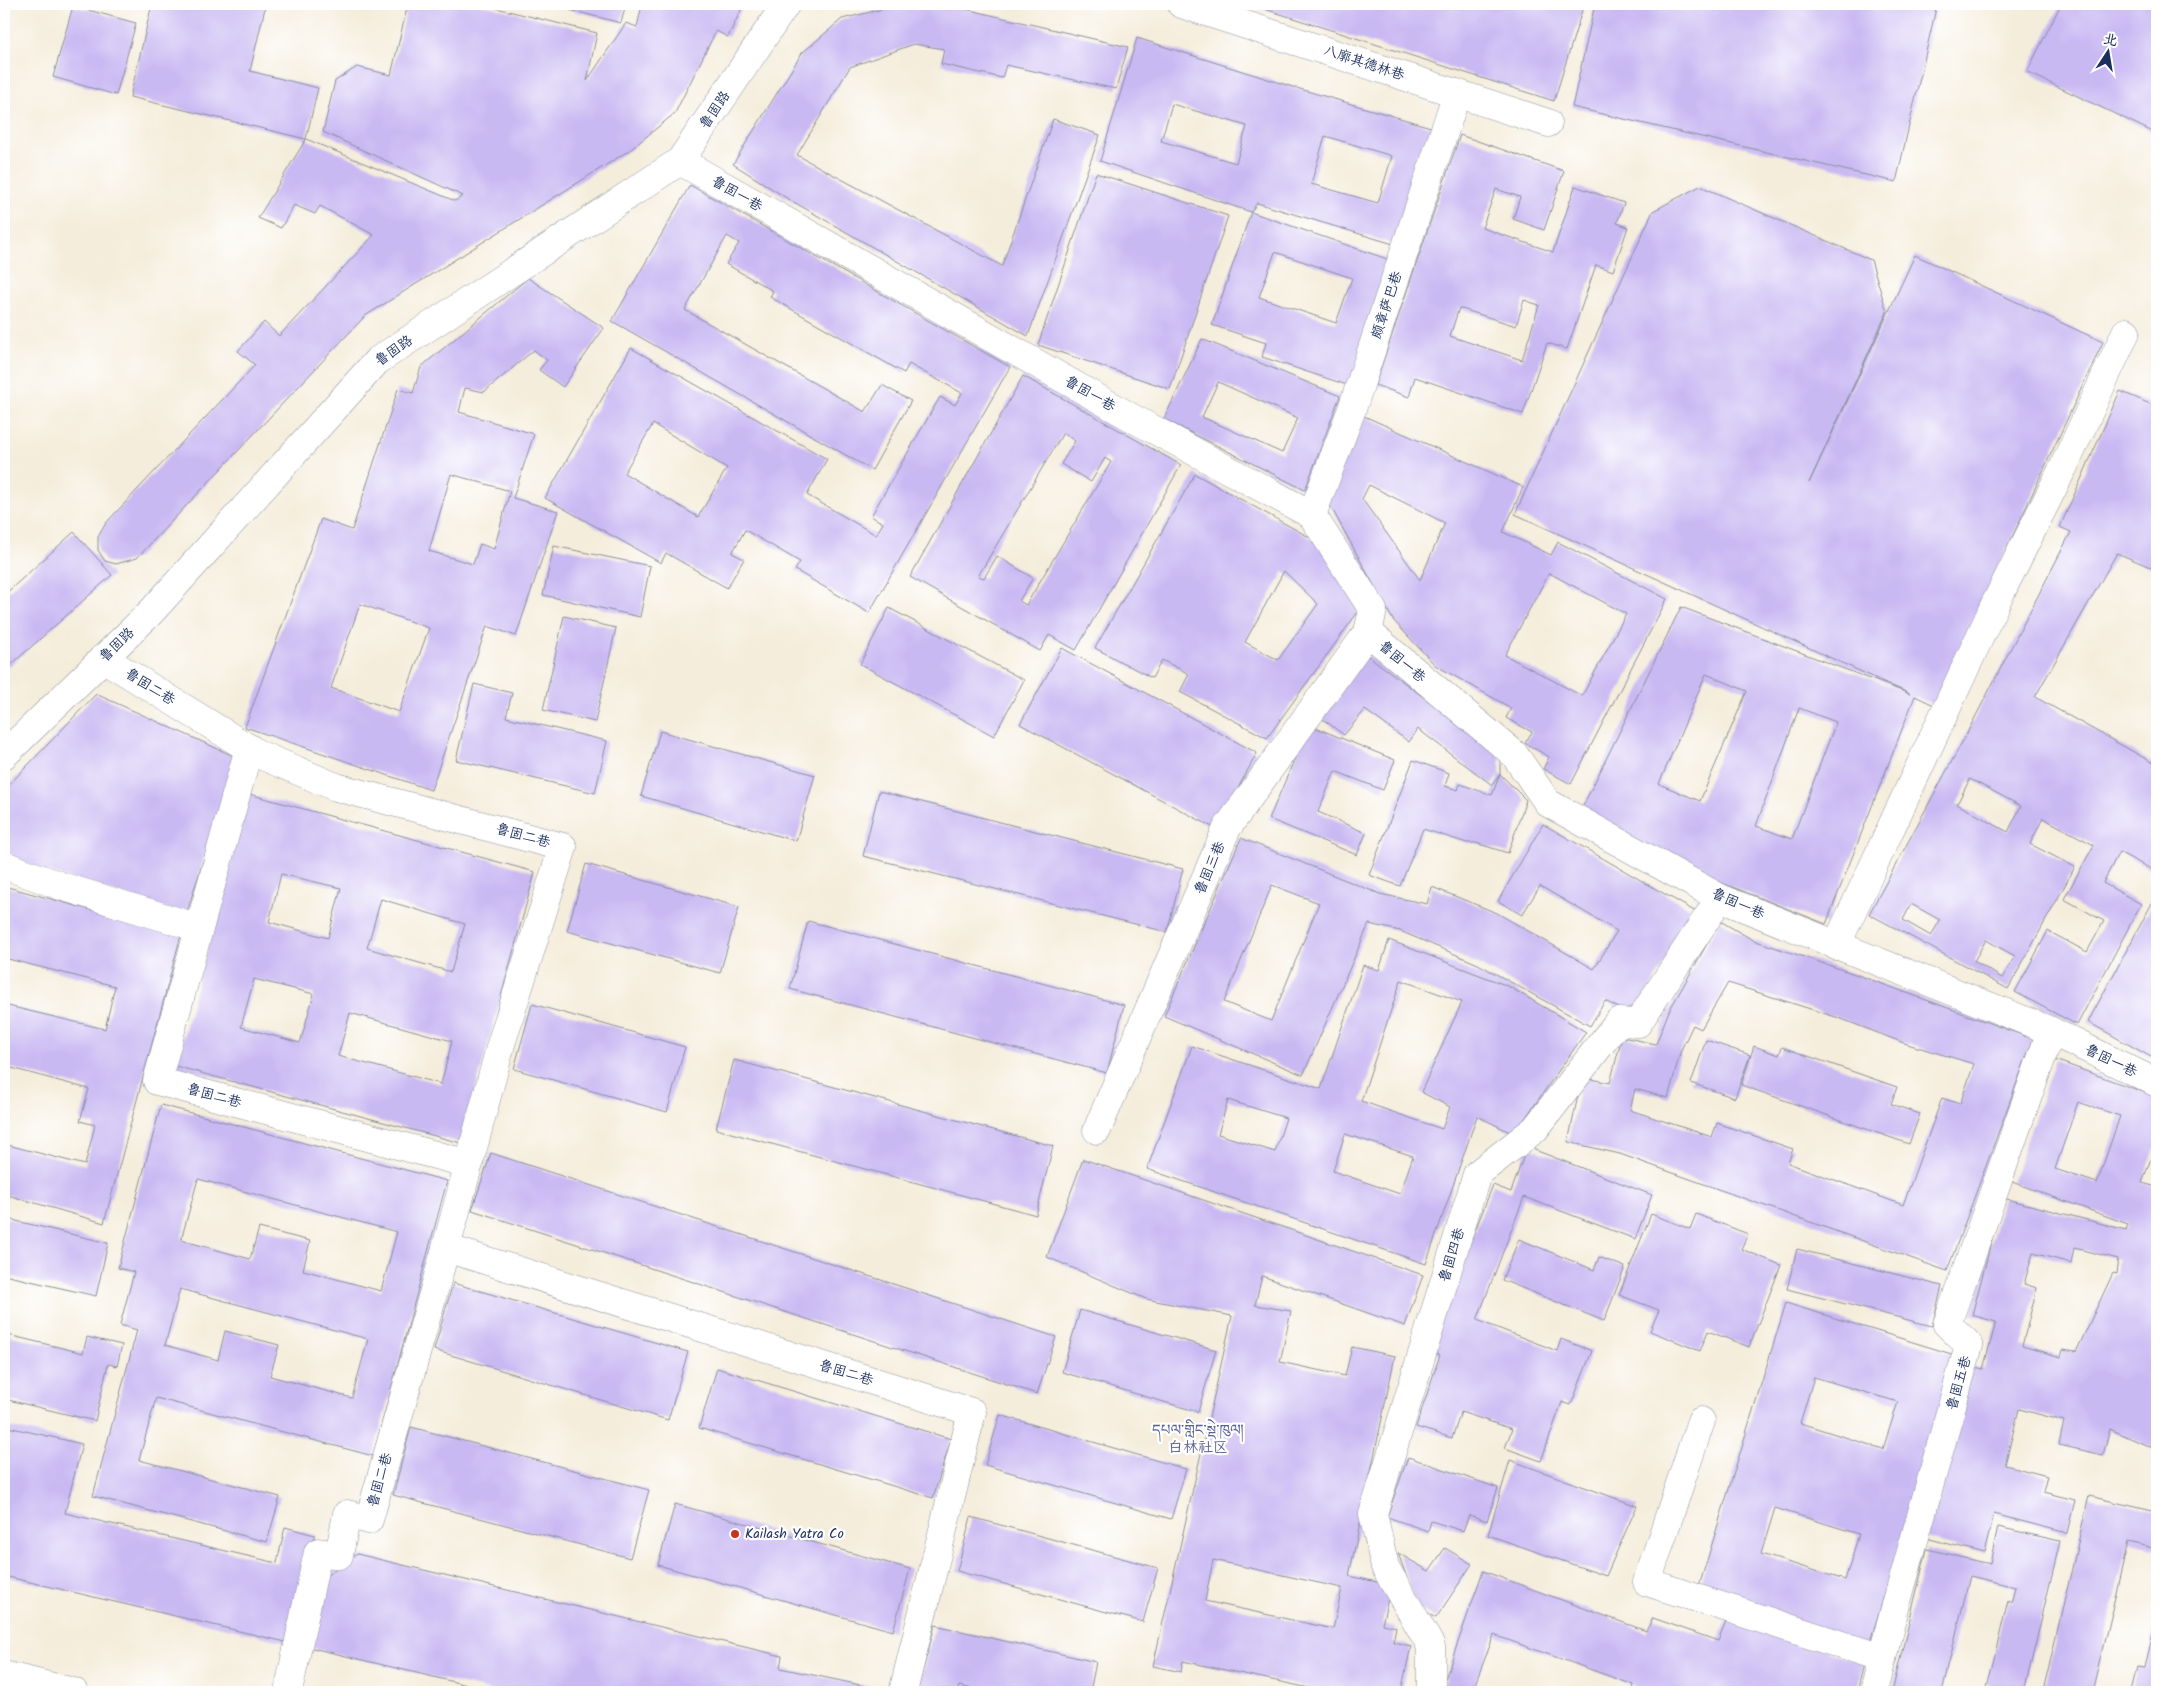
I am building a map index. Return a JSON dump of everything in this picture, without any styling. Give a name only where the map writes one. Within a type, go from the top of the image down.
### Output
[{"type":"main road","name":"鲁固路","points":[[4,755],[152,611],[377,361],[680,161],[786,4]]},
{"type":"main road","name":"八廓其德林巷","points":[[1181,4],[1548,122]]},
{"type":"main road","name":"颇章萨巴巷","points":[[1312,515],[1352,409],[1457,93]]},
{"type":"main road","name":"鲁固一巷","points":[[680,161],[1136,420],[1312,515],[1374,610],[1368,632],[1514,754],[1548,803],[1720,898],[2051,1032],[2157,1083]]},
{"type":"main road","points":[[1836,946],[1996,602],[2064,466],[2126,332]]},
{"type":"main road","name":"鲁固三巷","points":[[1097,1130],[1227,828],[1368,632]]},
{"type":"main road","name":"鲁固二巷","points":[[103,658],[258,754],[336,787],[563,847],[501,1044],[457,1160],[446,1248],[369,1520],[347,1514],[339,1555],[318,1552],[288,1692]]},
{"type":"main road","points":[[4,865],[61,886],[200,928],[249,748]]},
{"type":"main road","name":"鲁固四巷","points":[[1431,1692],[1431,1646],[1385,1568],[1373,1514],[1477,1174],[1535,1129],[1618,1022],[1638,1023],[1720,898]]},
{"type":"main road","name":"鲁固二巷","points":[[200,928],[157,1081],[457,1160]]},
{"type":"main road","name":"鲁固五巷","points":[[1874,1692],[1969,1345],[1947,1324],[2051,1032]]},
{"type":"main road","name":"鲁固二巷","points":[[446,1248],[972,1412],[903,1692]]},
{"type":"main road","points":[[1701,1421],[1647,1582],[1882,1658]]},
{"type":"main road","points":[[4,1675],[74,1692]]},
{"type":"building","points":[[152,4],[266,4],[250,71],[318,88],[306,139],[130,97]]},
{"type":"building","points":[[408,4],[480,4],[597,33],[587,81],[626,23],[637,27],[642,5],[668,8],[670,4],[744,4],[728,37],[716,31],[675,113],[630,150],[365,316],[137,558],[116,564],[105,561],[98,550],[98,537],[106,523],[255,365],[238,351],[264,322],[279,336],[374,235],[320,206],[315,214],[294,205],[281,228],[258,218],[306,139],[455,201],[463,196],[323,132],[335,81],[357,67],[391,75]]},
{"type":"building","points":[[547,4],[626,4],[621,23]]},
{"type":"building","points":[[903,4],[944,4],[1128,47],[1116,89],[1006,65],[1002,78],[941,64],[944,49],[914,44],[850,67],[797,155],[1002,266],[1053,119],[1100,135],[1028,336],[785,197],[733,164],[802,53],[842,19]]},
{"type":"building","points":[[1249,4],[1584,4],[1554,101]]},
{"type":"building","points":[[1595,4],[1937,4],[1896,182],[1572,107]]},
{"type":"building","points":[[2061,4],[2157,4],[2157,134],[2027,72]]},
{"type":"building","points":[[73,6],[136,23],[116,95],[53,77]]},
{"type":"building","points":[[1137,38],[1293,87],[1434,128],[1400,246],[1257,203],[1251,212],[1100,161]],"holes":[[[1172,104],[1247,126],[1236,163],[1161,141]],[[1325,136],[1392,156],[1378,203],[1311,184]]]},
{"type":"building","points":[[1460,135],[1564,171],[1544,230],[1513,219],[1520,197],[1496,189],[1482,228],[1553,252],[1575,186],[1624,203],[1617,223],[1628,227],[1613,271],[1596,265],[1567,349],[1547,343],[1523,414],[1415,377],[1409,397],[1375,385]],"holes":[[[1524,300],[1539,305],[1522,360],[1450,336],[1459,308],[1516,326]]]},
{"type":"building","points":[[1096,173],[1228,216],[1170,389],[1038,345]]},
{"type":"building","points":[[690,185],[1010,367],[869,613],[795,570],[800,562],[745,530],[732,553],[744,559],[727,588],[666,553],[661,563],[545,498],[631,348],[827,459],[807,495],[876,535],[883,523],[871,516],[940,397],[955,405],[962,393],[909,364],[904,373],[770,297],[773,291],[726,264],[739,243],[727,236],[685,310],[865,412],[882,385],[911,401],[872,470],[612,321]],"holes":[[[653,424],[727,468],[698,517],[624,473]]]},
{"type":"building","points":[[1700,186],[1871,260],[1887,312],[1809,483],[1915,255],[2103,342],[1934,705],[1915,696],[1826,924],[1679,866],[1582,808],[1681,607],[1910,694],[1515,514],[1653,211]],"holes":[[[1706,674],[1747,691],[1700,801],[1659,784]],[[1799,708],[1836,722],[1792,839],[1756,826]]]},
{"type":"building","points":[[1251,212],[1393,261],[1350,386],[1262,357],[1266,343],[1212,325]],"holes":[[[1275,252],[1352,278],[1336,323],[1259,297]]]},
{"type":"building","points":[[528,278],[604,328],[563,387],[539,370],[547,360],[534,350],[484,392],[465,388],[459,412],[534,434],[513,498],[558,511],[516,636],[487,626],[431,790],[245,727],[321,519],[352,530],[398,389],[413,393],[421,367]],"holes":[[[451,474],[510,491],[494,549],[480,544],[473,564],[429,551]],[[360,604],[429,628],[399,712],[331,688]]]},
{"type":"building","points":[[1202,339],[1340,396],[1305,490],[1164,419]],"holes":[[[1218,382],[1298,418],[1282,453],[1202,417]]]},
{"type":"building","points":[[1023,376],[1181,465],[1076,650],[1049,635],[1040,651],[910,577]],"holes":[[[1063,433],[1075,441],[1061,464],[1091,482],[1105,458],[1111,462],[1026,605],[1019,601],[1033,578],[997,556],[984,578],[978,576]]]},
{"type":"building","points":[[2120,391],[2157,407],[2157,570],[2117,553],[2035,697],[2157,765],[2157,869],[2156,872],[2119,852],[2103,883],[2141,904],[2077,1025],[2015,992],[2048,931],[2087,952],[2104,921],[2064,899],[2094,845],[2043,818],[2030,844],[2075,867],[2008,989],[1869,914],[1966,735],[2071,532],[2060,527]],"holes":[[[1970,779],[2021,806],[2008,832],[1957,804]],[[1911,904],[1940,920],[1931,936],[1903,920]],[[1986,940],[2015,956],[2002,978],[1974,961]]]},
{"type":"building","points":[[1364,416],[1523,487],[1503,532],[1551,555],[1558,542],[1667,599],[1571,784],[1543,769],[1549,757],[1525,743],[1532,732],[1506,718],[1511,708],[1435,665],[1393,620],[1326,498]],"holes":[[[1369,485],[1445,523],[1420,580],[1362,499]],[[1549,573],[1626,614],[1582,696],[1505,655]]]},
{"type":"building","points":[[1195,474],[1318,542],[1363,605],[1267,738],[1180,692],[1189,674],[1162,660],[1152,678],[1095,648]],"holes":[[[1284,571],[1318,604],[1278,660],[1245,642]]]},
{"type":"building","points":[[74,532],[112,575],[4,671],[4,595]]},
{"type":"building","points":[[554,546],[650,566],[640,617],[543,595]]},
{"type":"building","points":[[889,608],[1024,680],[994,736],[860,664]]},
{"type":"building","points":[[564,616],[616,628],[595,722],[543,710]]},
{"type":"building","points":[[1062,648],[1257,753],[1216,829],[1020,724]]},
{"type":"building","points":[[1363,652],[1500,754],[1500,774],[1492,785],[1418,729],[1409,742],[1365,710],[1344,735],[1316,714]]},
{"type":"building","points":[[474,684],[512,693],[506,717],[607,741],[595,793],[456,760]]},
{"type":"building","points":[[96,694],[236,757],[186,915],[4,858],[4,790]]},
{"type":"building","points":[[1309,725],[1395,760],[1383,790],[1335,771],[1318,812],[1366,833],[1357,855],[1269,819]]},
{"type":"building","points":[[660,731],[815,775],[796,841],[641,796]]},
{"type":"building","points":[[1413,760],[1449,773],[1445,786],[1458,790],[1460,784],[1492,795],[1500,774],[1526,800],[1508,853],[1476,843],[1467,843],[1423,829],[1400,886],[1369,875]]},
{"type":"building","points":[[879,791],[1183,869],[1167,932],[863,856]]},
{"type":"building","points":[[249,794],[535,872],[461,1143],[175,1066]],"holes":[[[281,874],[341,888],[328,938],[269,922]],[[381,899],[465,924],[451,972],[367,948]],[[254,979],[314,994],[300,1043],[241,1027]],[[350,1013],[452,1041],[441,1084],[338,1056]]]},
{"type":"building","points":[[1543,824],[1696,912],[1638,1007],[1621,1009],[1605,1001],[1590,1026],[1478,964],[1400,931],[1369,924],[1303,1075],[1164,1016],[1241,838],[1380,894],[1427,904],[1432,887],[1497,913],[1594,969],[1617,931],[1540,886],[1522,915],[1498,901]],"holes":[[[1272,885],[1319,903],[1271,1021],[1224,1002]]]},
{"type":"building","points":[[586,864],[739,907],[720,973],[567,931]]},
{"type":"building","points":[[4,886],[181,935],[104,1223],[4,1194],[4,1144],[85,1165],[95,1125],[80,1121],[89,1089],[4,1066],[4,1005],[105,1029],[115,986],[4,958]]},
{"type":"building","points":[[2157,894],[2157,1049],[2153,1058],[2088,1022]]},
{"type":"building","points":[[808,921],[1124,1005],[1107,1073],[790,989]]},
{"type":"building","points":[[1720,921],[1753,940],[1855,974],[2033,1039],[1947,1271],[1620,1154],[1568,1142],[1582,1077],[1610,1083],[1622,1037],[1656,1044],[1669,1011]],"holes":[[[1728,983],[1839,1018],[1904,1043],[1974,1064],[1960,1104],[1942,1098],[1903,1205],[1788,1163],[1793,1149],[1717,1123],[1712,1137],[1630,1110],[1635,1089],[1668,1098],[1681,1050],[1693,1025],[1701,1029]]]},
{"type":"building","points":[[1389,940],[1508,986],[1586,1032],[1514,1134],[1477,1116],[1426,1264],[1147,1169],[1192,1046],[1321,1089],[1363,965],[1379,970]],"holes":[[[1401,980],[1462,1002],[1421,1092],[1450,1107],[1442,1129],[1361,1101]],[[1228,1100],[1286,1118],[1275,1152],[1218,1134]],[[1345,1134],[1413,1156],[1400,1194],[1333,1171]]]},
{"type":"building","points":[[532,1004],[685,1047],[667,1112],[514,1069]]},
{"type":"building","points":[[1706,1040],[1750,1055],[1735,1098],[1691,1083]]},
{"type":"building","points":[[1754,1046],[1779,1055],[1782,1047],[1897,1087],[1891,1104],[1920,1114],[1909,1144],[1741,1085]]},
{"type":"building","points":[[734,1060],[1053,1146],[1036,1215],[716,1129]]},
{"type":"building","points":[[2055,1060],[2157,1097],[2157,1142],[2142,1183],[2157,1187],[2157,1450],[2110,1429],[2103,1455],[2059,1445],[2064,1421],[2019,1409],[2005,1465],[2047,1476],[2043,1492],[2075,1500],[2067,1533],[1994,1514],[1984,1553],[1926,1538],[1972,1366],[1983,1369],[1996,1322],[1972,1315],[2003,1198],[2126,1230],[2128,1224],[2012,1182]],"holes":[[[2078,1102],[2120,1116],[2097,1183],[2055,1169]],[[2074,1248],[2118,1259],[2116,1274],[2113,1273],[2076,1352],[2063,1350],[2061,1357],[2022,1346],[2037,1288],[2024,1284],[2033,1253],[2071,1263]]]},
{"type":"building","points":[[161,1105],[447,1181],[373,1456],[156,1398],[139,1460],[280,1497],[267,1542],[93,1496],[137,1330],[120,1325],[134,1272],[118,1268]],"holes":[[[198,1179],[397,1232],[381,1291],[303,1270],[310,1241],[259,1228],[250,1259],[181,1240]],[[180,1289],[368,1339],[352,1398],[270,1376],[279,1345],[225,1331],[218,1360],[165,1345]]]},
{"type":"building","points":[[1527,1147],[1652,1195],[1635,1239],[1524,1197],[1477,1320],[1557,1351],[1561,1339],[1592,1351],[1571,1405],[1562,1402],[1541,1461],[1505,1448],[1512,1429],[1461,1412],[1452,1438],[1416,1427],[1440,1355],[1428,1350],[1493,1185],[1511,1192]]},
{"type":"building","points":[[491,1153],[1056,1337],[1037,1394],[472,1210]]},
{"type":"building","points":[[1083,1159],[1423,1275],[1405,1326],[1262,1276],[1255,1305],[1291,1311],[1280,1362],[1345,1376],[1352,1347],[1395,1356],[1349,1576],[1391,1585],[1382,1624],[1396,1627],[1393,1642],[1411,1646],[1401,1692],[1328,1692],[1183,1661],[1181,1672],[1153,1666],[1232,1316],[1146,1299],[1047,1257]],"holes":[[[1213,1560],[1342,1588],[1333,1629],[1205,1601]]]},
{"type":"building","points":[[1651,1214],[1690,1229],[1696,1214],[1748,1234],[1741,1249],[1781,1265],[1749,1347],[1708,1331],[1700,1351],[1650,1331],[1659,1310],[1619,1295]]},
{"type":"building","points":[[4,1218],[108,1243],[96,1296],[4,1275]]},
{"type":"building","points":[[1519,1239],[1594,1270],[1599,1257],[1625,1267],[1604,1321],[1502,1280]]},
{"type":"building","points":[[1797,1249],[1942,1286],[1932,1326],[1787,1289]]},
{"type":"building","points":[[453,1283],[688,1352],[668,1420],[434,1350]]},
{"type":"building","points":[[1786,1303],[1958,1356],[1869,1645],[1697,1593]],"holes":[[[1814,1377],[1898,1402],[1883,1449],[1800,1423]],[[1775,1508],[1859,1534],[1845,1580],[1761,1554]]]},
{"type":"building","points":[[1080,1310],[1216,1350],[1198,1412],[1062,1372]]},
{"type":"building","points":[[4,1334],[83,1353],[87,1337],[122,1345],[117,1366],[108,1364],[95,1421],[4,1399]]},
{"type":"building","points":[[717,1368],[951,1439],[933,1498],[699,1428]]},
{"type":"building","points":[[1000,1415],[1186,1469],[1171,1519],[985,1465]]},
{"type":"building","points":[[4,1426],[82,1444],[65,1513],[277,1563],[285,1527],[315,1535],[290,1643],[4,1576]]},
{"type":"building","points":[[411,1427],[649,1490],[630,1558],[393,1495]]},
{"type":"building","points":[[1408,1457],[1498,1488],[1487,1521],[1469,1515],[1463,1531],[1431,1521],[1428,1531],[1387,1517]]},
{"type":"building","points":[[1510,1460],[1637,1506],[1606,1576],[1488,1535]]},
{"type":"building","points":[[2089,1496],[2157,1512],[2157,1549],[2128,1542],[2092,1692],[2043,1692]]},
{"type":"building","points":[[675,1504],[910,1569],[893,1631],[658,1565]]},
{"type":"building","points":[[971,1517],[1158,1568],[1143,1622],[957,1571]]},
{"type":"building","points":[[1998,1527],[2060,1541],[2024,1692],[1986,1692],[2008,1600],[2011,1602],[2015,1587],[1970,1576],[1942,1692],[1892,1692],[1927,1549],[1990,1564]]},
{"type":"building","points":[[1445,1548],[1472,1564],[1436,1618],[1418,1609],[1398,1553],[1429,1571]]},
{"type":"building","points":[[357,1554],[782,1656],[780,1668],[884,1690],[883,1692],[496,1692],[304,1646],[319,1581]]},
{"type":"building","points":[[1483,1571],[1646,1631],[1653,1618],[1718,1641],[1729,1615],[1864,1664],[1857,1692],[1632,1692],[1634,1685],[1494,1635],[1472,1692],[1456,1692],[1457,1689],[1443,1685]]},
{"type":"building","points":[[2155,1622],[2157,1623],[2157,1692],[2131,1692],[2137,1668],[2145,1669]]},
{"type":"building","points":[[935,1625],[1096,1662],[1090,1692],[987,1692],[959,1686],[957,1692],[917,1692]]},
{"type":"place","name":"Kailash Yatra Co","points":[[735,1534]]},
{"type":"district","name":"དཔལ་གླིང་སྡེ་ཁུལ། 白林社区","points":[[1198,1440]]}]
